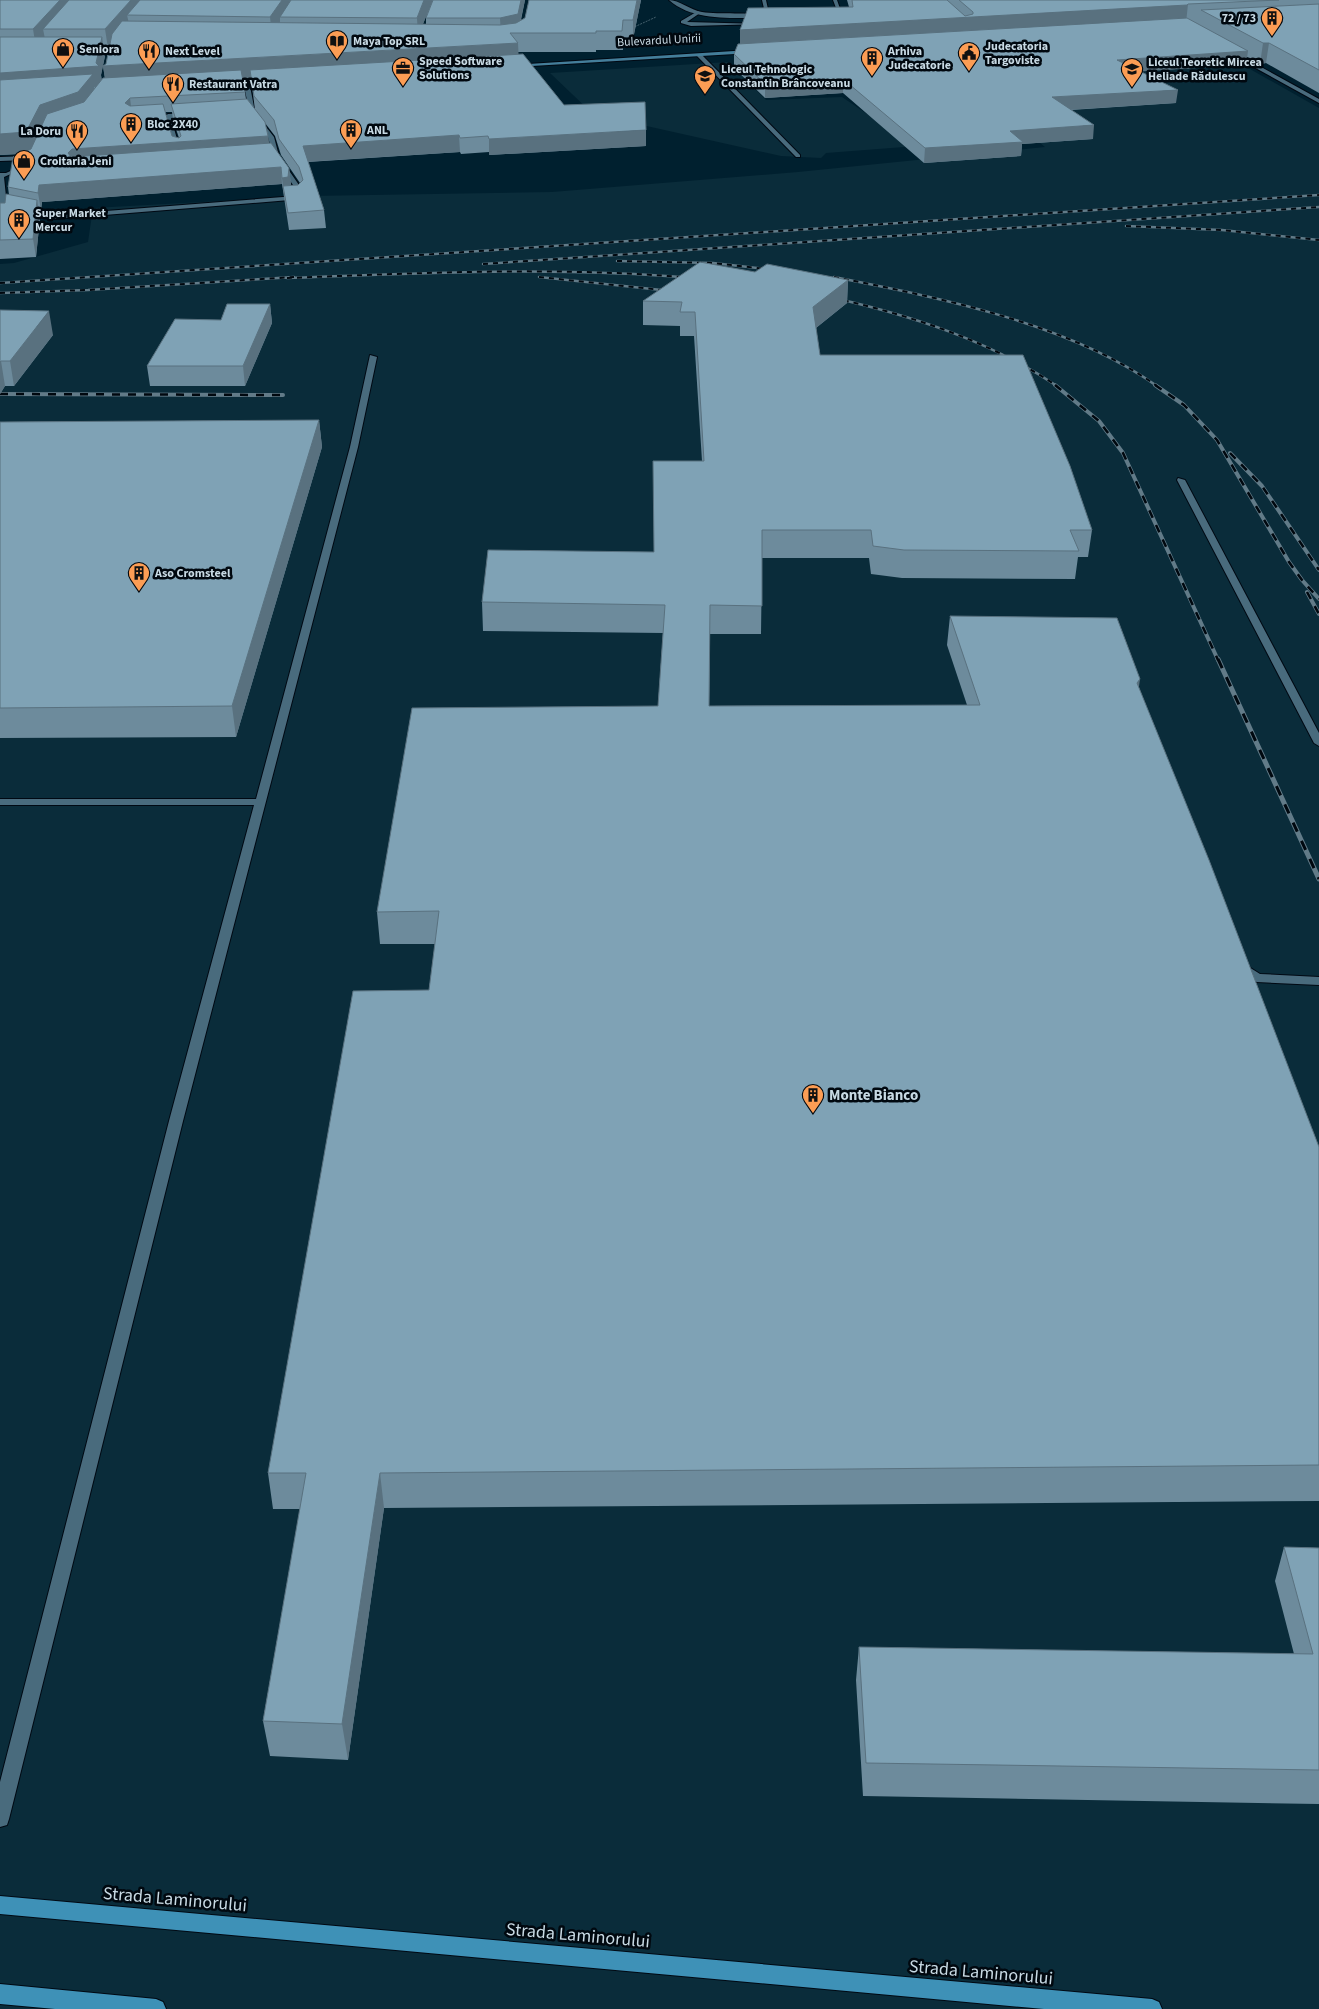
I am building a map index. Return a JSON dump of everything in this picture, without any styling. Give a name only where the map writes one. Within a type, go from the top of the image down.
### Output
[{"type":"main road","name":"Bulevardul Unirii","points":[[511,59],[749,46]]},
{"type":"main road","name":"Bulevardul Unirii","points":[[504,66],[754,52]]},
{"type":"main road","points":[[246,78],[264,73]]},
{"type":"main road","points":[[223,79],[276,79]]},
{"type":"main road","name":"Strada Laminorului","points":[[0,1905],[1152,2009]]},
{"type":"main road","points":[[0,1994],[156,2009]]},
{"type":"street","points":[[671,0],[698,12],[776,17]]},
{"type":"street","points":[[764,0],[768,17]]},
{"type":"street","points":[[834,0],[840,16]]},
{"type":"street","points":[[698,12],[683,22],[691,24],[765,24]]},
{"type":"street","points":[[831,17],[847,16]]},
{"type":"street","points":[[1230,52],[1319,101]]},
{"type":"street","points":[[699,55],[798,156]]},
{"type":"street","points":[[0,160],[33,157],[30,164],[7,175],[0,175],[2,206],[55,217],[300,198],[296,185],[276,156],[270,142],[271,137],[252,112],[246,78]]},
{"type":"street","points":[[233,113],[252,112]]},
{"type":"street","points":[[159,117],[196,115]]},
{"type":"street","points":[[168,116],[179,152]]},
{"type":"street","points":[[266,157],[276,156]]},
{"type":"street","points":[[294,193],[296,185]]},
{"type":"street","points":[[0,1819],[176,1121],[354,447],[373,357]]},
{"type":"street","points":[[1181,480],[1319,743]]},
{"type":"street","points":[[0,802],[260,802]]},
{"type":"street","points":[[1238,958],[1242,968],[1257,978],[1319,981]]},
{"type":"shaded area","points":[[1186,33],[1319,108],[1319,2009],[0,2009],[0,264],[14,263],[88,242],[93,208],[310,196],[552,192],[798,172],[1045,147],[1012,120]]},
{"type":"shaded area","points":[[728,62],[766,100],[842,97],[876,120],[930,145],[826,153],[821,158],[781,156],[593,114],[550,73]]},
{"type":"building","points":[[0,0],[60,0],[33,29],[0,29]]},
{"type":"building","points":[[69,0],[131,0],[105,29],[43,29]]},
{"type":"building","points":[[140,0],[282,0],[270,17],[127,15]]},
{"type":"building","points":[[291,0],[424,0],[417,18],[280,17]]},
{"type":"building","points":[[433,0],[521,0],[518,14],[500,18],[426,18]]},
{"type":"building","points":[[529,0],[637,0],[633,20],[623,20],[622,31],[596,31],[596,33],[510,33],[518,43],[103,66],[106,64],[112,34],[122,21],[500,25],[516,23],[525,18]]},
{"type":"building","points":[[852,0],[947,0],[965,16],[973,14],[973,12],[959,0],[1279,0],[740,30],[748,8],[853,7]]},
{"type":"building","points":[[1319,4],[1319,70],[1201,10]]},
{"type":"building","points":[[1187,18],[1248,51],[1117,60],[1178,90],[1052,97],[1094,125],[1010,131],[1023,142],[925,148],[843,79],[765,84],[734,54],[738,44]]},
{"type":"building","points":[[0,37],[102,37],[96,63],[99,66],[0,73]]},
{"type":"building","points":[[523,54],[564,105],[645,102],[646,130],[489,139],[488,136],[460,138],[459,135],[303,146],[324,210],[288,213],[283,186],[298,185],[303,180],[299,167],[279,139],[274,120],[254,96],[250,70]]},
{"type":"building","points":[[241,70],[245,92],[130,98],[125,103],[130,106],[163,104],[172,136],[179,138],[181,136],[171,104],[247,99],[265,122],[268,136],[72,149],[68,153],[71,157],[271,143],[289,168],[288,177],[282,178],[281,167],[39,185],[38,193],[8,187],[13,157],[31,149],[47,114],[84,102],[103,78]]},
{"type":"building","points":[[93,74],[78,92],[40,105],[26,132],[0,134],[0,80]]},
{"type":"building","points":[[6,194],[37,200],[33,239],[0,240],[0,203],[5,203]]},
{"type":"building","name":"Monte Bianco","points":[[700,262],[755,272],[767,264],[848,280],[813,307],[820,355],[1023,355],[1070,466],[1092,530],[1070,530],[1079,551],[904,550],[873,546],[871,530],[762,530],[762,606],[710,605],[709,706],[980,705],[950,616],[1117,618],[1140,679],[1137,683],[1209,860],[1319,1147],[1319,1465],[380,1473],[342,1724],[263,1721],[306,1473],[268,1473],[353,991],[429,990],[439,911],[377,912],[412,708],[658,706],[665,605],[482,602],[488,550],[654,552],[653,461],[704,461],[695,312],[680,312],[682,302],[643,301]]},
{"type":"building","points":[[227,304],[270,304],[243,366],[147,366],[175,319],[221,320]]},
{"type":"building","points":[[0,310],[49,311],[10,361],[0,362]]},
{"type":"building","name":"Aso Cromsteel","points":[[319,420],[232,706],[0,708],[0,422]]},
{"type":"building","points":[[1284,1547],[1319,1548],[1319,1770],[866,1763],[859,1647],[1313,1654]]},
{"type":"railway","points":[[0,283],[1319,195]]},
{"type":"railway","points":[[483,264],[1319,207]]},
{"type":"railway","points":[[1126,226],[1222,230],[1319,240]]},
{"type":"railway","points":[[617,261],[713,263],[775,270]]},
{"type":"railway","points":[[287,278],[541,271],[642,274],[693,278]]},
{"type":"railway","points":[[0,293],[88,290],[294,277]]},
{"type":"railway","points":[[539,277],[671,291]]},
{"type":"railway","points":[[834,277],[959,304],[1044,329],[1084,345],[1122,364],[1157,386]]},
{"type":"railway","points":[[834,298],[922,322],[978,343],[1031,370],[1057,386]]},
{"type":"railway","points":[[1055,385],[1099,421],[1123,453],[1218,660]]},
{"type":"railway","points":[[1155,385],[1184,405],[1217,440],[1289,562],[1319,599]]},
{"type":"railway","points":[[0,394],[283,395]]},
{"type":"railway","points":[[1230,453],[1262,486],[1319,570]]},
{"type":"railway","points":[[1307,592],[1319,614]]},
{"type":"railway","points":[[1218,659],[1319,879]]},
{"type":"place","name":"72 / 73","points":[[1272,37]]},
{"type":"place","name":"Maya Top SRL","points":[[337,60]]},
{"type":"place","name":"Seniora","points":[[63,68]]},
{"type":"place","name":"Next Level","points":[[149,70]]},
{"type":"place","name":"Judecatoria Targoviste","points":[[969,72]]},
{"type":"place","name":"Arhiva Judecatorie","points":[[872,77]]},
{"type":"place","name":"Speed Software Solutions","points":[[403,87]]},
{"type":"place","name":"Liceul Teoretic Mircea Heliade Rădulescu","points":[[1132,88]]},
{"type":"place","name":"Liceul Tehnologic Constantin Brâncoveanu","points":[[705,95]]},
{"type":"place","name":"Restaurant Vatra","points":[[173,103]]},
{"type":"place","name":"Bloc 2X40","points":[[131,143]]},
{"type":"place","name":"ANL","points":[[351,149]]},
{"type":"place","name":"La Doru","points":[[77,150]]},
{"type":"place","name":"Croitaria Jeni","points":[[24,180]]},
{"type":"place","name":"Super Market Mercur","points":[[19,239]]},
{"type":"place","name":"Aso Cromsteel","points":[[139,592]]},
{"type":"place","name":"Monte Bianco","points":[[813,1114]]}]
